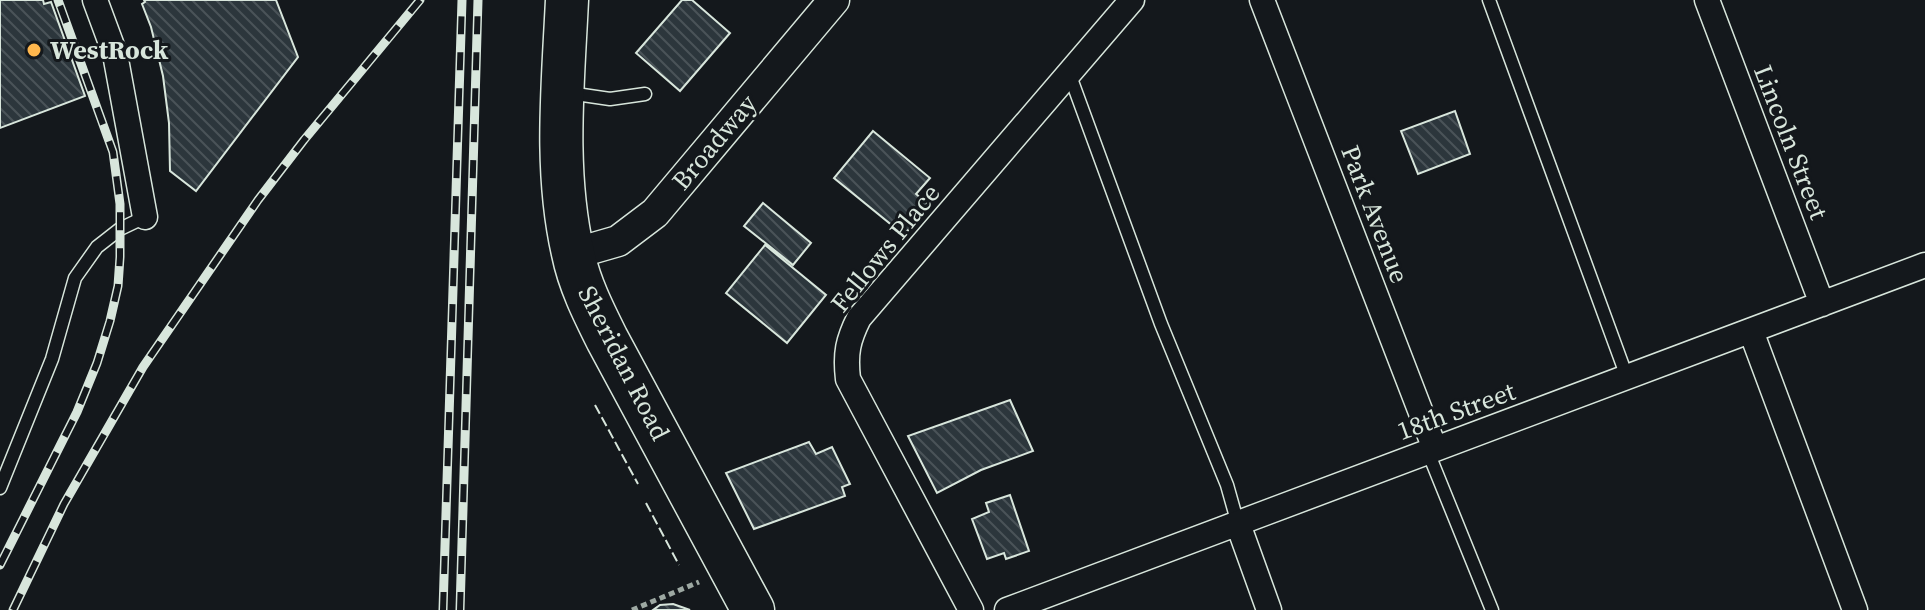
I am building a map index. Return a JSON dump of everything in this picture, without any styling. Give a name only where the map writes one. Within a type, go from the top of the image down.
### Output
[{"type":"highway","name":"Sheridan Road","points":[[567,0],[562,178],[573,254],[587,297],[607,339],[753,610]]},
{"type":"street","points":[[95,0],[115,54],[145,217]]},
{"type":"street","name":"Broadway","points":[[573,254],[618,241],[655,213],[834,0]]},
{"type":"street","name":"Fellows Place","points":[[971,610],[848,379],[848,341],[859,318],[1132,0]]},
{"type":"street","name":"Park Avenue","points":[[1262,0],[1432,450]]},
{"type":"street","name":"Lincoln Street","points":[[1707,0],[1822,304]]},
{"type":"street","name":"18th Street","points":[[1007,610],[1035,605],[1238,524],[1925,265]]},
{"type":"street","points":[[1751,331],[1855,610]]},
{"type":"street","points":[[1238,524],[1269,610]]},
{"type":"lane","points":[[1489,0],[1627,377]]},
{"type":"lane","points":[[1069,73],[1161,324],[1227,485],[1238,524]]},
{"type":"lane","points":[[563,92],[610,99],[645,94]]},
{"type":"lane","points":[[0,488],[52,359],[75,278],[97,247],[120,229],[145,217]]},
{"type":"lane","points":[[1432,450],[1492,610]]},
{"type":"path","points":[[632,610],[699,582]]},
{"type":"building","name":"WestRock","points":[[0,0],[51,2],[85,96],[0,128]]},
{"type":"building","points":[[144,0],[276,0],[298,57],[196,191],[170,171],[169,123],[163,76],[142,4]]},
{"type":"building","points":[[682,0],[692,0],[730,33],[680,91],[636,53]]},
{"type":"building","points":[[1455,111],[1470,154],[1418,174],[1401,131]]},
{"type":"building","points":[[873,131],[930,178],[916,194],[929,205],[904,235],[834,178]]},
{"type":"building","points":[[763,203],[811,243],[793,265],[744,226]]},
{"type":"building","points":[[765,245],[826,295],[787,343],[726,293]]},
{"type":"building","points":[[1010,400],[1033,451],[981,470],[937,493],[908,436]]},
{"type":"building","points":[[809,442],[816,454],[832,447],[850,484],[842,487],[845,496],[754,529],[726,473]]},
{"type":"building","points":[[1010,495],[1029,551],[1006,559],[1004,553],[987,559],[972,519],[989,512],[986,503]]},
{"type":"building","points":[[673,604],[690,610],[653,610],[660,605]]},
{"type":"railway","points":[[0,565],[77,412],[97,363],[118,286],[120,204],[113,152],[58,0]]},
{"type":"railway","points":[[13,610],[64,504],[143,367],[258,200],[420,0]]},
{"type":"railway","points":[[443,610],[462,0]]},
{"type":"railway","points":[[460,610],[478,0]]},
{"type":"fence","points":[[595,405],[638,484]]},
{"type":"fence","points":[[646,503],[679,565]]},
{"type":"place","name":"WestRock","points":[[34,50]]}]
